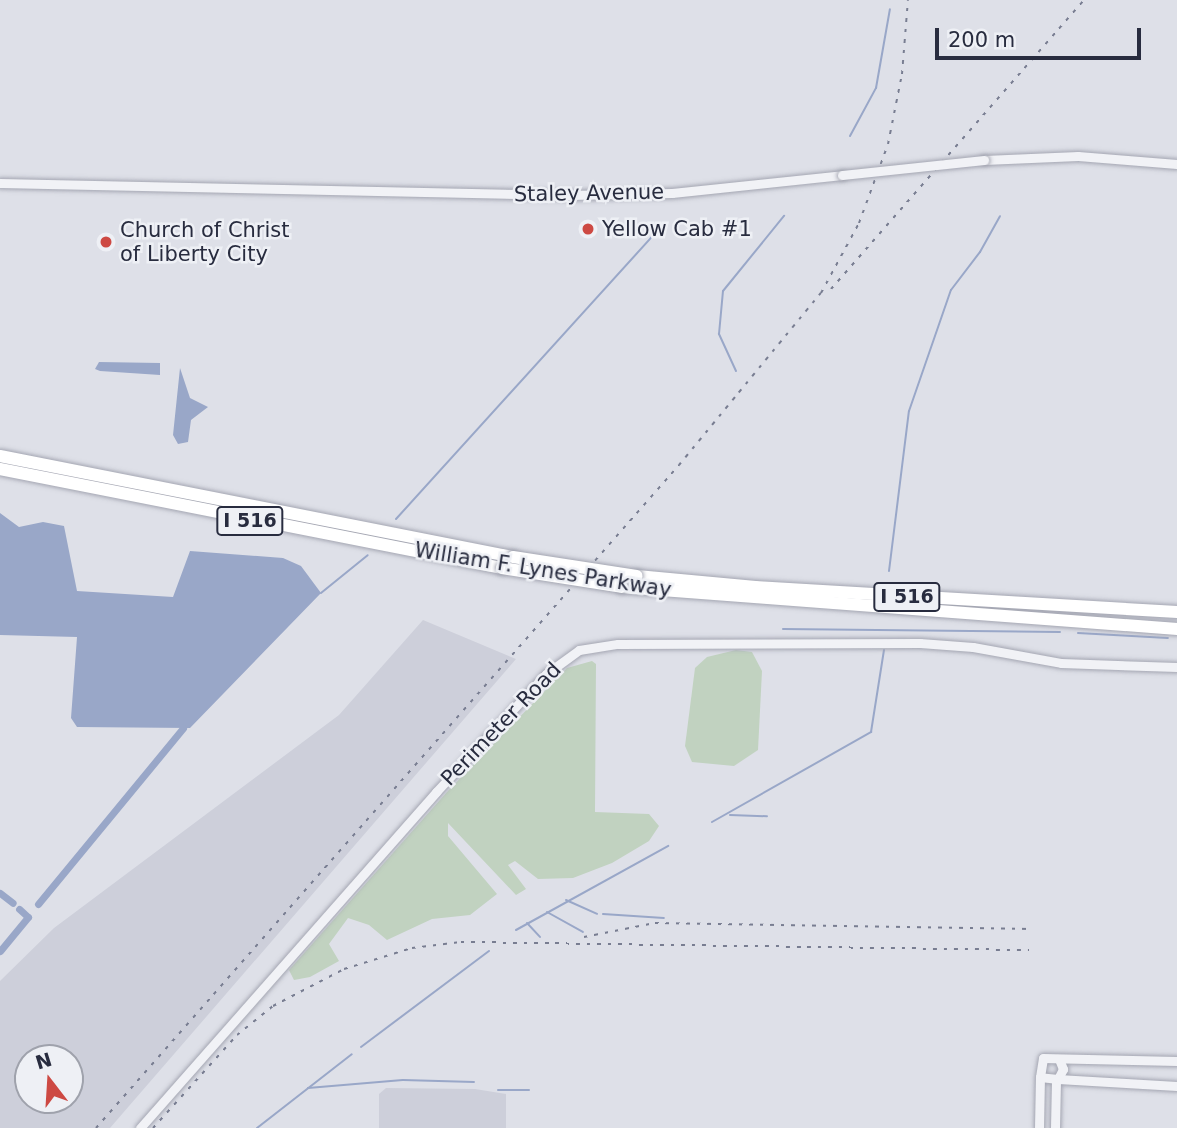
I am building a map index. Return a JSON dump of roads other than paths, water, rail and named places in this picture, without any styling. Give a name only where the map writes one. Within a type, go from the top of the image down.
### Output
[{"type":"highway","name":"William F. Lynes Parkway","points":[[0,456],[513,557],[637,576],[1177,612]]},
{"type":"highway","name":"William F. Lynes Parkway","points":[[0,469],[502,568],[622,587],[1177,629]]},
{"type":"street","name":"Staley Avenue","points":[[0,183],[569,195],[672,193],[984,160],[1078,156],[1177,164]]},
{"type":"street","name":"Perimeter Road","points":[[140,1128],[436,792],[546,674],[579,650],[618,644],[920,643],[1072,664],[1177,667]]},
{"type":"street","points":[[1038,1128],[1041,1059],[1177,1061]]},
{"type":"street","points":[[1055,1128],[1057,1079],[1063,1069],[1059,1059]]},
{"type":"street","points":[[1040,1077],[1078,1083],[1177,1086]]},
{"type":"street","points":[[1056,1096],[1078,1083]]},
{"type":"water","points":[[99,362],[160,363],[160,375],[100,371],[95,369]]},
{"type":"water","points":[[180,368],[190,398],[208,407],[191,420],[188,442],[178,444],[173,435]]},
{"type":"water","points":[[0,513],[19,527],[43,522],[64,526],[77,591],[173,597],[190,551],[283,558],[301,566],[321,593],[190,728],[77,727],[71,718],[77,637],[0,635]]},
{"type":"waterway","points":[[850,136],[876,88],[890,9]]},
{"type":"waterway","points":[[736,371],[719,334],[723,291],[784,216]]},
{"type":"waterway","points":[[889,571],[909,411],[951,290],[980,252],[1000,216]]},
{"type":"waterway","points":[[396,519],[663,225]]},
{"type":"waterway","points":[[321,593],[368,555]]},
{"type":"waterway","points":[[783,629],[1060,632]]},
{"type":"waterway","points":[[1078,633],[1168,638]]},
{"type":"waterway","points":[[712,822],[871,732],[884,650]]},
{"type":"waterway","points":[[38,904],[183,728]]},
{"type":"waterway","points":[[730,815],[767,816]]},
{"type":"waterway","points":[[516,930],[668,846]]},
{"type":"waterway","points":[[0,893],[13,903]]},
{"type":"waterway","points":[[566,900],[597,914]]},
{"type":"waterway","points":[[0,951],[28,917],[19,909]]},
{"type":"waterway","points":[[547,912],[583,932]]},
{"type":"waterway","points":[[603,914],[664,918]]},
{"type":"waterway","points":[[527,923],[540,937]]},
{"type":"waterway","points":[[361,1047],[489,951]]},
{"type":"waterway","points":[[257,1128],[352,1054]]},
{"type":"waterway","points":[[308,1088],[403,1080],[474,1082]]},
{"type":"waterway","points":[[498,1090],[529,1090]]},
{"type":"railway","points":[[96,1128],[679,465],[821,293],[859,223],[888,144],[902,74],[908,0]]},
{"type":"railway","points":[[831,289],[1084,0]]},
{"type":"railway","points":[[584,937],[655,923],[1033,929]]},
{"type":"railway","points":[[153,1128],[237,1035],[273,1006],[344,969],[412,948],[461,942],[1029,950]]},
{"type":"place","name":"Yellow Cab #1","points":[[588,229]]},
{"type":"place","name":"Church of Christ of Liberty City","points":[[106,242]]}]
